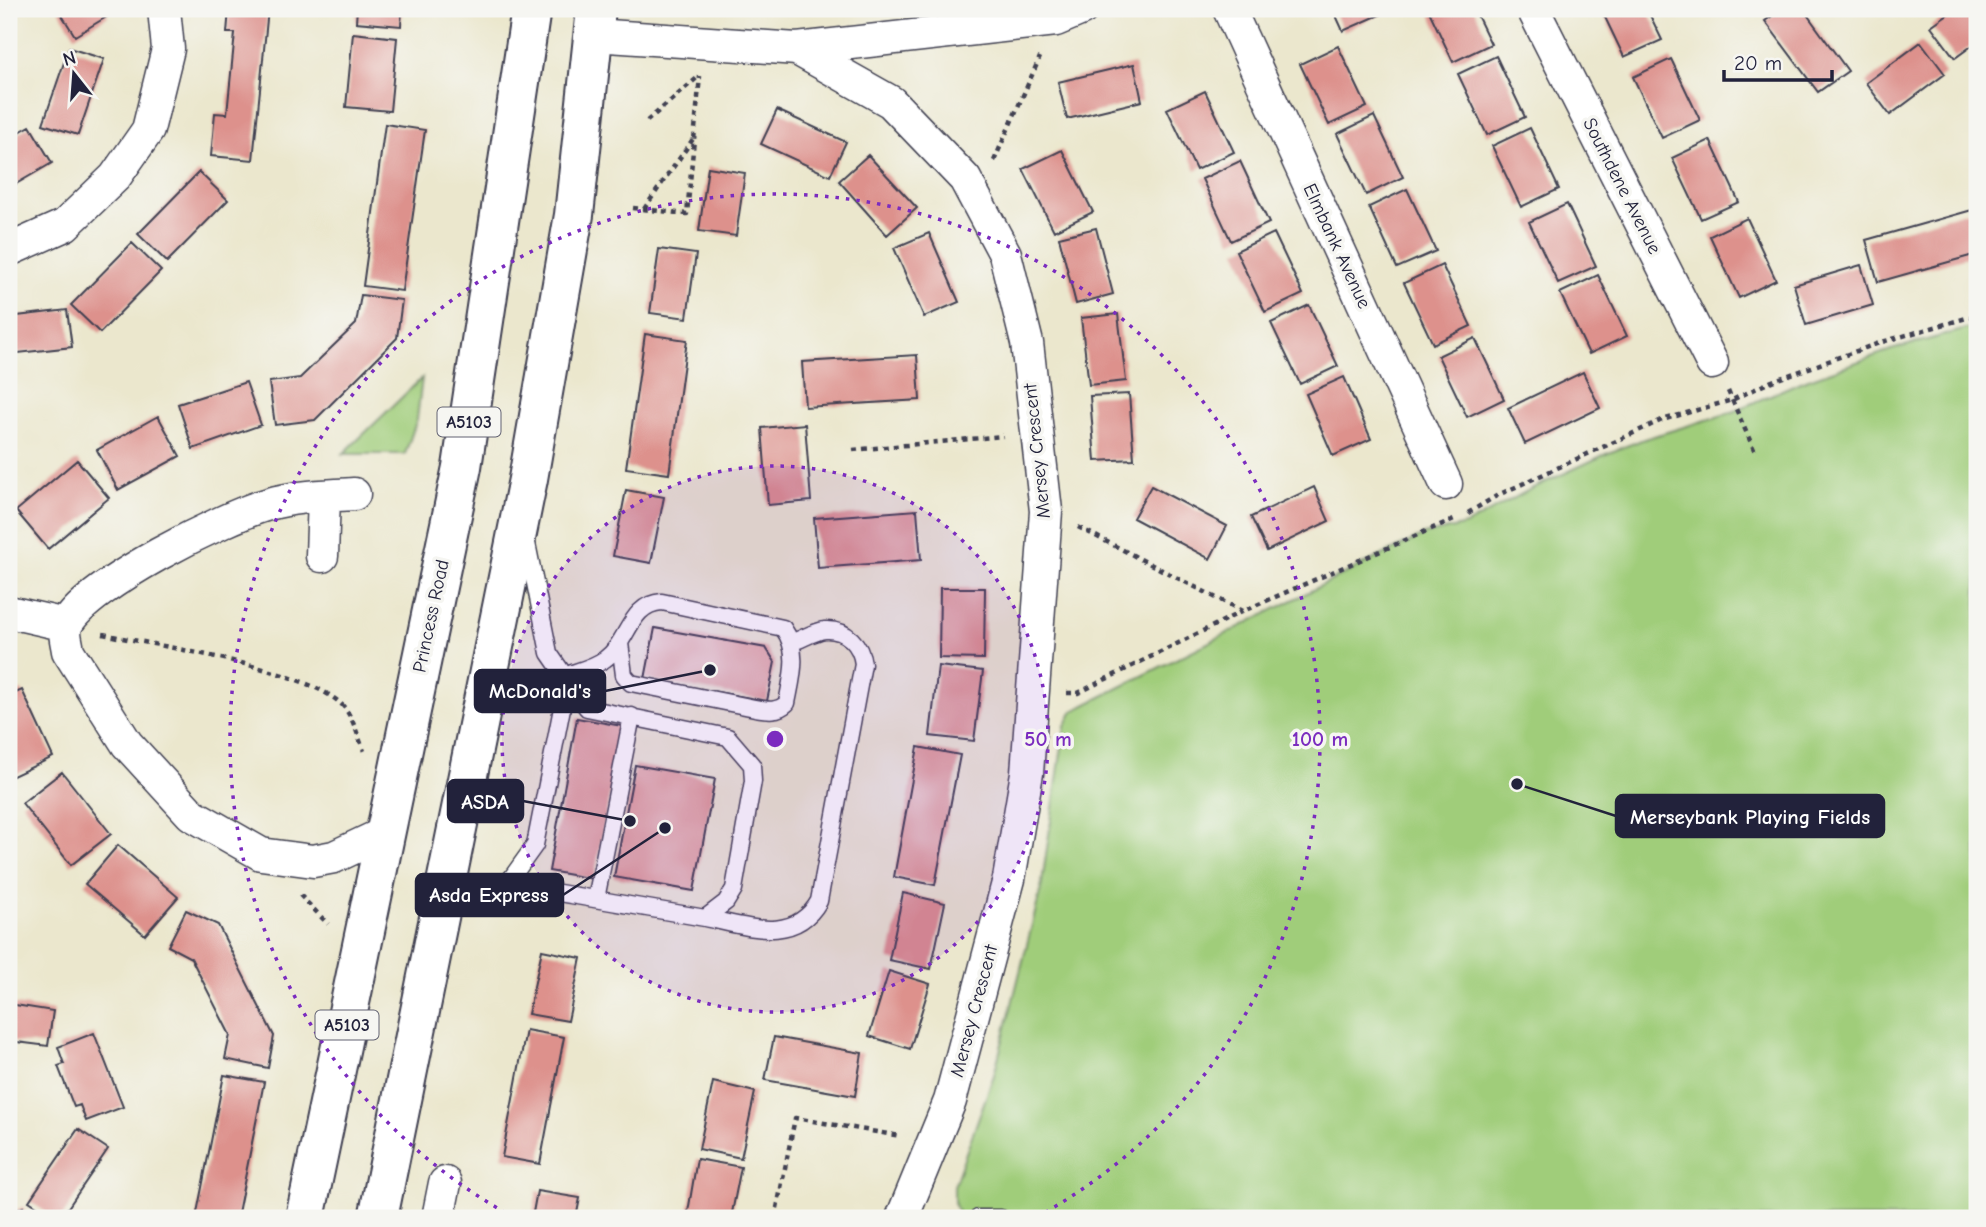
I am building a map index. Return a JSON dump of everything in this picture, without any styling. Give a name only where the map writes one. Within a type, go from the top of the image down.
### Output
[{"type":"highway","name":"Princess Road","points":[[305,1218],[462,467],[531,9]]},
{"type":"highway","points":[[378,1218],[521,513],[574,215],[595,22]]},
{"type":"street","points":[[9,250],[65,225],[115,177],[148,130],[168,49],[164,9]]},
{"type":"street","name":"Elmbank Avenue","points":[[1229,9],[1446,484]]},
{"type":"street","name":"Southdene Avenue","points":[[1533,9],[1712,363]]},
{"type":"street","points":[[797,49],[1064,12]]},
{"type":"street","name":"Mersey Crescent","points":[[595,22],[797,49],[891,102],[965,179],[1005,254],[1027,343],[1035,433],[1046,511],[1035,692],[1027,773],[1009,879],[950,1101],[906,1217]]},
{"type":"street","points":[[322,556],[339,495],[269,504],[217,524],[128,574],[85,605],[66,625],[68,651],[127,744],[191,814],[261,854],[313,861],[334,857],[387,832]]},
{"type":"street","points":[[9,612],[66,625]]},
{"type":"street","points":[[438,1218],[446,1182]]},
{"type":"lane","points":[[521,513],[550,653],[587,708],[728,737],[752,765],[753,780],[734,889],[726,902],[705,918]]},
{"type":"lane","points":[[563,676],[604,660],[620,643],[640,609],[650,603],[662,602],[783,628],[793,642],[794,663],[787,703],[782,708],[771,710],[631,683],[624,676],[620,643]]},
{"type":"lane","points":[[445,890],[507,884],[780,930],[807,918],[819,901],[863,664],[862,653],[846,635],[825,630],[793,642]]},
{"type":"lane","points":[[507,884],[535,845],[563,704],[563,676]]},
{"type":"lane","points":[[596,899],[632,716]]},
{"type":"lane","points":[[978,1218],[1001,1218]]},
{"type":"path","points":[[977,200],[1064,12]]},
{"type":"path","points":[[633,208],[687,214],[700,75]]},
{"type":"path","points":[[644,209],[694,138]]},
{"type":"path","points":[[1035,692],[1078,694],[1243,611],[1462,516],[1498,495],[1662,420],[1732,400],[1772,381],[1882,342],[1977,315]]},
{"type":"path","points":[[1732,400],[1756,454]]},
{"type":"path","points":[[853,450],[1035,433]]},
{"type":"path","points":[[1046,511],[1243,611]]},
{"type":"path","points":[[66,625],[220,660],[314,686],[343,705],[366,755]]},
{"type":"path","points":[[261,854],[325,918],[330,929]]},
{"type":"path","points":[[775,1218],[794,1118],[933,1142]]},
{"type":"green space","points":[[1977,326],[1977,1218],[960,1218],[954,1202],[954,1186],[994,1075],[1041,889],[1065,726],[1073,711],[1424,535],[1466,525],[1531,489],[1606,454],[1644,439],[1730,413],[1800,382],[1891,350]]},
{"type":"green space","points":[[422,378],[417,419],[405,454],[343,454]]},
{"type":"building","points":[[58,9],[104,9],[108,16],[75,36]]},
{"type":"building","points":[[229,9],[268,9],[253,160],[211,156],[215,113],[227,114],[235,33],[227,33]]},
{"type":"building","points":[[357,9],[402,9],[401,26],[356,22]]},
{"type":"building","points":[[1333,9],[1393,9],[1343,31]]},
{"type":"building","points":[[1428,9],[1474,9],[1491,44],[1453,62]]},
{"type":"building","points":[[1601,9],[1647,9],[1662,40],[1624,57]]},
{"type":"building","points":[[1782,9],[1803,9],[1848,71],[1818,92],[1765,21]]},
{"type":"building","points":[[1955,9],[1977,9],[1977,42],[1955,58],[1931,26]]},
{"type":"building","points":[[353,33],[397,38],[390,111],[346,107]]},
{"type":"building","points":[[1921,42],[1945,74],[1890,115],[1866,83]]},
{"type":"building","points":[[1338,46],[1367,107],[1329,125],[1300,64]]},
{"type":"building","points":[[69,48],[104,59],[78,135],[43,124]]},
{"type":"building","points":[[1496,56],[1525,117],[1487,135],[1458,74]]},
{"type":"building","points":[[1671,59],[1700,120],[1662,138],[1633,77]]},
{"type":"building","points":[[1134,64],[1142,101],[1067,119],[1058,82]]},
{"type":"building","points":[[1205,91],[1234,152],[1196,170],[1167,109]]},
{"type":"building","points":[[777,110],[846,142],[830,176],[761,144]]},
{"type":"building","points":[[1374,116],[1403,177],[1366,195],[1337,134]]},
{"type":"building","points":[[385,124],[425,130],[402,291],[363,286]]},
{"type":"building","points":[[30,126],[52,163],[9,188],[9,138]]},
{"type":"building","points":[[1530,128],[1559,189],[1521,207],[1492,146]]},
{"type":"building","points":[[1710,140],[1739,202],[1701,219],[1672,158]]},
{"type":"building","points":[[1062,150],[1093,212],[1054,231],[1023,169]]},
{"type":"building","points":[[868,155],[917,208],[887,235],[839,181]]},
{"type":"building","points":[[1240,161],[1269,223],[1231,241],[1202,179]]},
{"type":"building","points":[[708,167],[745,173],[736,236],[699,231]]},
{"type":"building","points":[[199,172],[228,200],[167,262],[138,234]]},
{"type":"building","points":[[1407,189],[1436,251],[1397,268],[1369,207]]},
{"type":"building","points":[[1567,204],[1596,266],[1558,283],[1529,222]]},
{"type":"building","points":[[1972,210],[1977,230],[1977,254],[1878,282],[1866,240]]},
{"type":"building","points":[[1747,218],[1776,280],[1739,298],[1710,236]]},
{"type":"building","points":[[1096,228],[1113,294],[1076,304],[1059,237]]},
{"type":"building","points":[[929,233],[959,302],[924,317],[894,248]]},
{"type":"building","points":[[1274,233],[1303,294],[1265,312],[1236,251]]},
{"type":"building","points":[[132,243],[161,271],[100,333],[71,305]]},
{"type":"building","points":[[659,249],[696,254],[687,318],[650,313]]},
{"type":"building","points":[[1442,265],[1471,326],[1433,344],[1404,283]]},
{"type":"building","points":[[1861,265],[1873,305],[1806,325],[1794,285]]},
{"type":"building","points":[[1598,275],[1627,336],[1589,354],[1560,293]]},
{"type":"building","points":[[361,295],[402,300],[397,338],[315,420],[275,425],[269,382],[300,378],[356,324]]},
{"type":"building","points":[[1309,305],[1338,366],[1300,384],[1271,323]]},
{"type":"building","points":[[67,310],[72,347],[9,354],[9,317]]},
{"type":"building","points":[[1118,314],[1126,381],[1089,385],[1081,318]]},
{"type":"building","points":[[645,334],[687,340],[669,474],[626,468]]},
{"type":"building","points":[[1475,338],[1504,399],[1467,417],[1438,356]]},
{"type":"building","points":[[917,355],[920,400],[805,407],[802,362]]},
{"type":"building","points":[[1583,372],[1600,408],[1525,444],[1508,408]]},
{"type":"building","points":[[1344,377],[1371,439],[1333,456],[1306,394]]},
{"type":"building","points":[[246,382],[261,425],[193,449],[178,404]]},
{"type":"building","points":[[1129,394],[1134,459],[1095,461],[1090,396]]},
{"type":"building","points":[[158,416],[180,456],[118,490],[97,450]]},
{"type":"building","points":[[805,424],[811,501],[768,505],[762,428]]},
{"type":"building","points":[[77,460],[109,498],[48,549],[16,511]]},
{"type":"building","points":[[1151,486],[1227,526],[1210,559],[1133,518]]},
{"type":"building","points":[[1314,487],[1329,521],[1267,551],[1251,517]]},
{"type":"building","points":[[626,490],[664,497],[651,563],[613,556]]},
{"type":"building","points":[[917,510],[921,560],[818,568],[814,518]]},
{"type":"building","points":[[940,588],[985,588],[984,659],[939,658]]},
{"type":"building","points":[[655,628],[766,648],[775,662],[767,701],[645,679]]},
{"type":"building","points":[[938,666],[983,671],[974,741],[930,736]]},
{"type":"building","points":[[22,690],[53,757],[9,778],[9,696]]},
{"type":"building","points":[[577,718],[622,726],[594,879],[549,871]]},
{"type":"building","points":[[918,747],[960,755],[935,885],[894,877]]},
{"type":"building","points":[[635,765],[715,779],[694,891],[614,877]]},
{"type":"building","points":[[62,772],[111,834],[71,865],[22,803]]},
{"type":"building","points":[[118,845],[178,897],[145,935],[85,884]]},
{"type":"building","points":[[903,893],[945,903],[931,969],[889,960]]},
{"type":"building","points":[[186,910],[218,925],[274,1036],[268,1068],[225,1059],[230,1035],[191,958],[168,946]]},
{"type":"building","points":[[542,950],[581,958],[568,1021],[528,1014]]},
{"type":"building","points":[[889,971],[930,984],[910,1049],[869,1036]]},
{"type":"building","points":[[9,1004],[53,1011],[48,1046],[9,1041]]},
{"type":"building","points":[[526,1030],[564,1037],[540,1164],[502,1157]]},
{"type":"building","points":[[94,1033],[123,1107],[86,1121],[80,1105],[74,1107],[58,1066],[64,1064],[58,1047]]},
{"type":"building","points":[[774,1037],[862,1053],[855,1096],[765,1080]]},
{"type":"building","points":[[224,1075],[264,1082],[237,1218],[196,1218]]},
{"type":"building","points":[[713,1082],[755,1092],[741,1158],[699,1149]]},
{"type":"building","points":[[78,1129],[108,1149],[61,1218],[55,1218],[29,1201]]},
{"type":"building","points":[[697,1159],[741,1167],[731,1218],[687,1218]]},
{"type":"building","points":[[537,1191],[580,1198],[576,1218],[532,1218]]},
{"type":"building","points":[[23,1207],[28,1218],[9,1218],[9,1213]]},
{"type":"place","name":"McDonald's","points":[[710,670]]},
{"type":"place","name":"Merseybank Playing Fields","points":[[1517,784]]},
{"type":"place","name":"ASDA","points":[[630,821]]},
{"type":"place","name":"Asda Express","points":[[665,828]]}]
